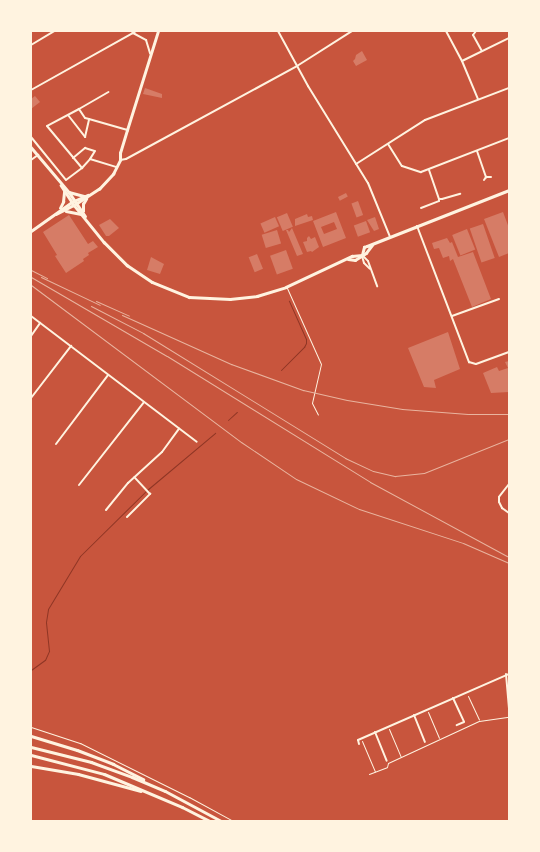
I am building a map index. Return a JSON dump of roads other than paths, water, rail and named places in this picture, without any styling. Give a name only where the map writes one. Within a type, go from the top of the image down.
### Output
[{"type":"highway","points":[[31,736],[77,750],[113,764],[221,821]]},
{"type":"highway","points":[[31,747],[91,762],[165,791]]},
{"type":"highway","points":[[31,755],[104,774],[166,799],[209,821]]},
{"type":"highway","points":[[31,766],[120,784],[166,799]]},
{"type":"street","points":[[31,44],[54,31]]},
{"type":"street","points":[[31,90],[136,31]]},
{"type":"street","points":[[31,231],[56,214],[76,204],[105,185],[120,160],[120,153],[158,31]]},
{"type":"street","points":[[278,31],[297,66],[373,193],[390,237]]},
{"type":"street","points":[[120,160],[133,155],[297,66],[352,31]]},
{"type":"street","points":[[446,31],[462,61],[478,99]]},
{"type":"street","points":[[476,31],[473,34],[482,51]]},
{"type":"street","points":[[132,32],[146,40],[150,53]]},
{"type":"street","points":[[462,61],[509,38]]},
{"type":"street","points":[[356,164],[431,118],[509,88]]},
{"type":"street","points":[[82,168],[47,126],[110,92]]},
{"type":"street","points":[[79,109],[85,118],[127,130]]},
{"type":"street","points":[[68,115],[85,137],[89,119]]},
{"type":"street","points":[[31,137],[66,180],[82,168],[95,151],[85,148],[73,158]]},
{"type":"street","points":[[388,144],[402,166],[420,172],[509,138]]},
{"type":"street","points":[[31,147],[110,248],[134,270],[152,282],[181,295],[215,299],[244,298],[286,287],[322,269],[348,259],[355,260],[372,245]]},
{"type":"street","points":[[477,151],[486,176],[484,180]]},
{"type":"street","points":[[31,160],[38,156]]},
{"type":"street","points":[[90,159],[116,167]]},
{"type":"street","points":[[428,169],[439,198]]},
{"type":"street","points":[[486,176],[490,177]]},
{"type":"street","points":[[61,185],[69,192],[73,201]]},
{"type":"street","points":[[56,214],[64,202],[64,190]]},
{"type":"street","points":[[377,286],[371,270],[364,263],[362,255],[364,248],[509,190]]},
{"type":"street","points":[[69,192],[88,196]]},
{"type":"street","points":[[439,198],[442,199],[460,194]]},
{"type":"street","points":[[59,210],[73,201],[88,196]]},
{"type":"street","points":[[83,213],[83,204],[88,196]]},
{"type":"street","points":[[421,208],[439,201],[439,198]]},
{"type":"street","points":[[64,211],[83,213]]},
{"type":"street","points":[[417,226],[471,364],[476,364],[509,352]]},
{"type":"street","points":[[452,316],[499,299]]},
{"type":"street","points":[[31,316],[197,442]]},
{"type":"street","points":[[31,336],[40,323]]},
{"type":"street","points":[[31,398],[71,346]]},
{"type":"street","points":[[56,444],[108,375]]},
{"type":"street","points":[[79,485],[144,402]]},
{"type":"street","points":[[106,510],[134,477],[162,452],[179,429]]},
{"type":"street","points":[[127,517],[150,494],[134,477]]},
{"type":"street","points":[[509,484],[499,497],[499,502],[502,508],[509,513]]},
{"type":"street","points":[[359,744],[358,740],[375,732],[508,674],[509,708]]},
{"type":"street","points":[[453,698],[464,722],[457,725]]},
{"type":"street","points":[[414,715],[425,742]]},
{"type":"street","points":[[375,732],[387,761]]},
{"type":"lane","points":[[286,287],[321,364],[312,402],[318,415]]},
{"type":"waterway","points":[[281,370],[304,347],[306,343],[306,339],[289,301]]},
{"type":"waterway","points":[[228,420],[237,412]]},
{"type":"waterway","points":[[31,670],[45,660],[49,651],[46,622],[48,609],[80,556],[147,490],[215,433]]},
{"type":"railway","points":[[31,270],[47,278]]},
{"type":"railway","points":[[31,277],[167,356],[370,482],[507,556]]},
{"type":"railway","points":[[41,277],[100,305]]},
{"type":"railway","points":[[31,285],[241,442],[296,479],[359,509],[463,543],[509,563]]},
{"type":"railway","points":[[96,301],[129,316]]},
{"type":"railway","points":[[91,306],[143,333],[345,458],[373,471],[395,476],[424,473],[509,439]]},
{"type":"railway","points":[[122,315],[231,364],[303,390],[347,400],[402,409],[468,414],[509,414]]}]
